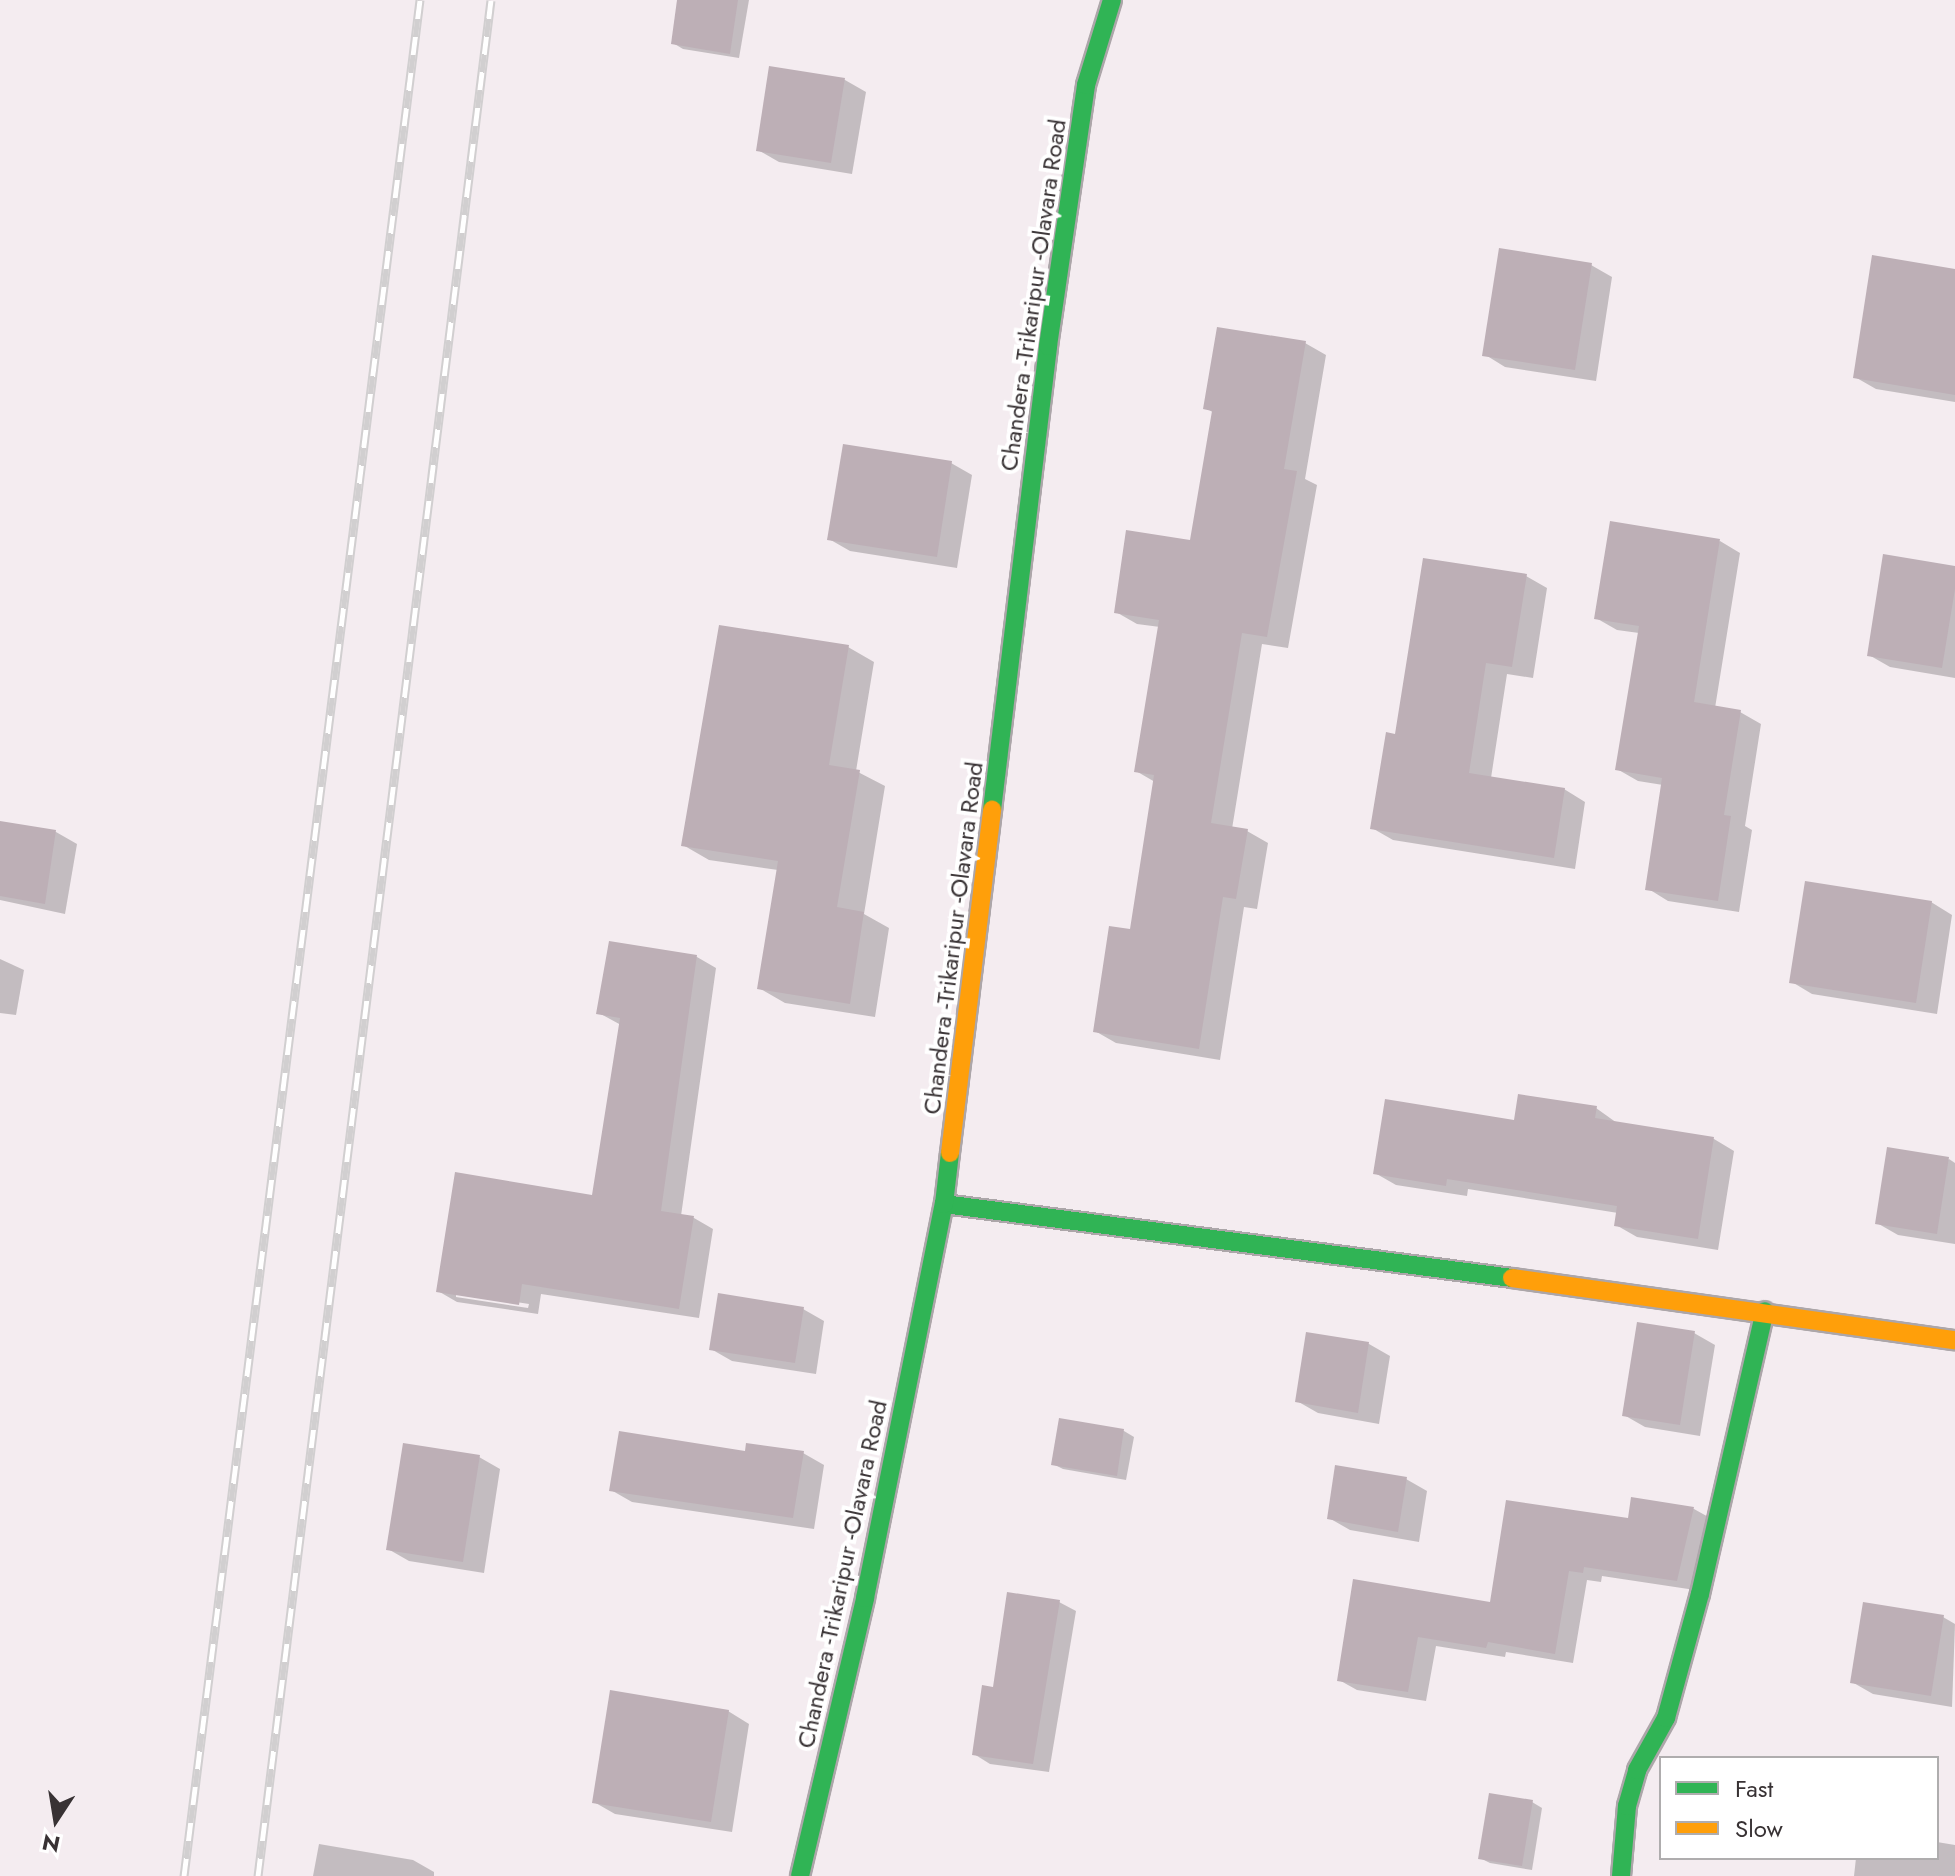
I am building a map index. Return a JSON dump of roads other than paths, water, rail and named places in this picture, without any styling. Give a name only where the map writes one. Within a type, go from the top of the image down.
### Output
[{"type":"main road","name":"Chandera -Trikaripur -Olavara Road","points":[[800,1876],[865,1598],[944,1204],[1048,346],[1086,85],[1112,0]]},
{"type":"main road","points":[[944,1204],[1765,1311],[1955,1340]]},
{"type":"main road","points":[[1621,1876],[1627,1806],[1637,1770],[1666,1718],[1700,1594],[1765,1311]]},
{"type":"railway","points":[[184,1876],[420,0]]},
{"type":"railway","points":[[258,1876],[491,0]]}]
